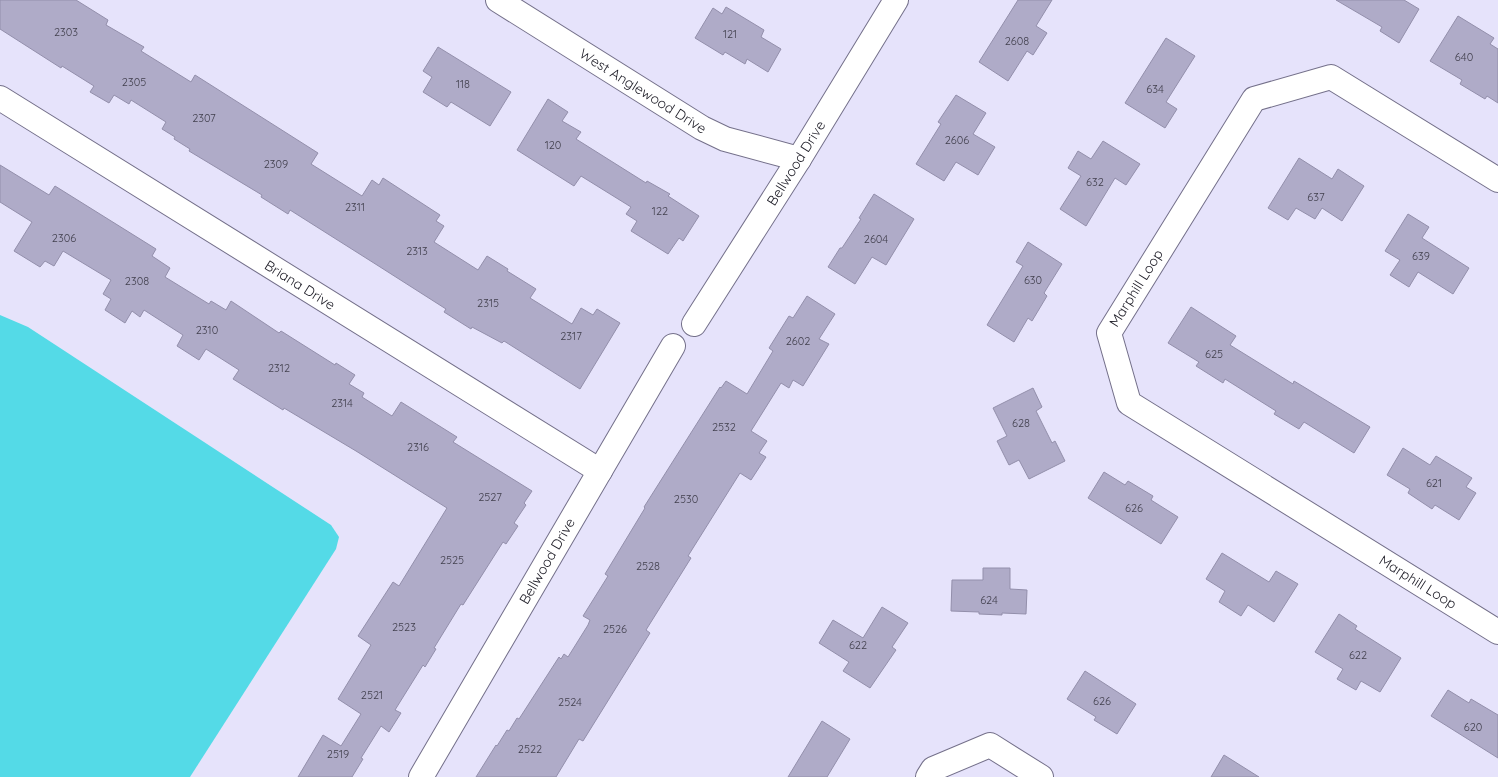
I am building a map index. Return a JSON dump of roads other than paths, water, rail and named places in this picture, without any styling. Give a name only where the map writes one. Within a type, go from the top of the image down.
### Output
[{"type":"street","name":"West Anglewood Drive","points":[[498,0],[702,128],[725,139],[799,159]]},
{"type":"street","name":"Bellwood Drive","points":[[694,324],[799,159],[896,0]]},
{"type":"street","name":"Marphill Loop","points":[[1498,180],[1331,77],[1254,99],[1109,333],[1129,403],[1498,632]]},
{"type":"street","name":"Briana Drive","points":[[0,98],[600,471]]},
{"type":"street","name":"Bellwood Drive","points":[[421,777],[673,346]]},
{"type":"street","points":[[928,777],[933,769],[990,745],[1041,777]]},
{"type":"water","points":[[0,315],[28,327],[331,525],[339,537],[336,549],[190,777],[0,777]]}]
